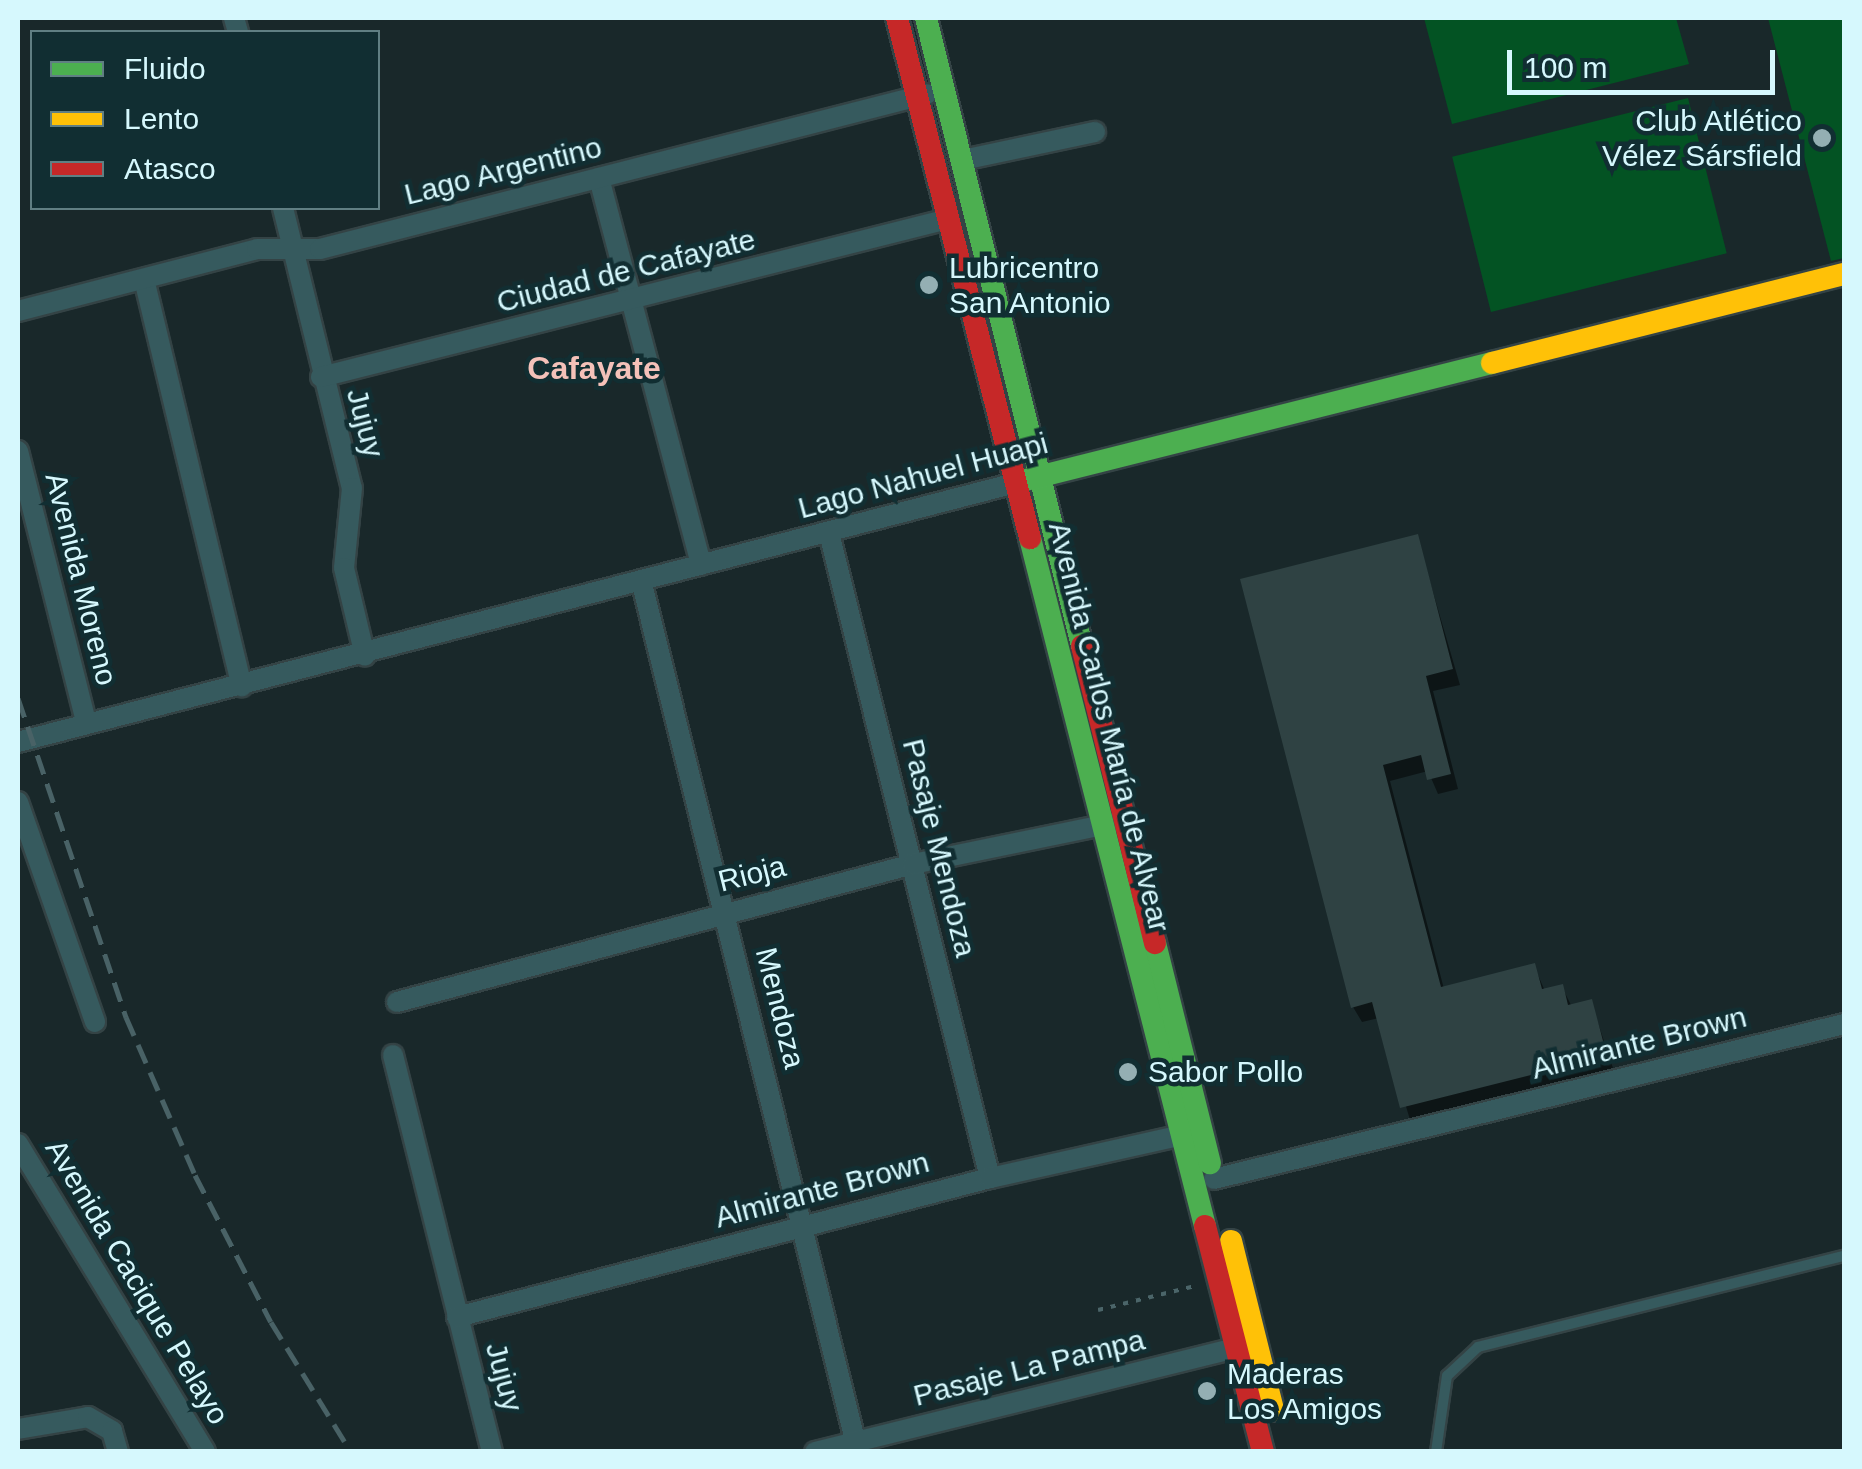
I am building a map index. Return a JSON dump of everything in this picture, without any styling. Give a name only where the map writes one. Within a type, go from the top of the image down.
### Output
[{"type":"main road","name":"Avenida Carlos María de Alvear","points":[[896,18],[944,220],[1015,483],[1114,822],[1193,1132],[1219,1280],[1247,1345],[1283,1452]]},
{"type":"main road","name":"Avenida Carlos María de Alvear","points":[[926,18],[1041,476],[1114,822]]},
{"type":"main road","name":"Lago Nahuel Huapi","points":[[1015,483],[1844,274]]},
{"type":"main road","name":"Avenida Carlos María de Alvear","points":[[1193,1132],[1214,1178],[1247,1345],[1263,1452]]},
{"type":"street","name":"Lago Argentino","points":[[18,311],[258,249],[320,249],[943,90]]},
{"type":"street","points":[[962,160],[1096,132]]},
{"type":"street","points":[[598,178],[701,566]]},
{"type":"street","name":"Jujuy","points":[[284,210],[352,488],[344,568],[365,656]]},
{"type":"street","name":"Ciudad de Cafayate","points":[[322,377],[633,302],[944,220]]},
{"type":"street","points":[[144,279],[242,686]]},
{"type":"street","name":"Avenida Moreno","points":[[18,451],[86,722]]},
{"type":"street","name":"Lago Nahuel Huapi","points":[[18,742],[86,722],[365,656],[1015,483]]},
{"type":"street","name":"Pasaje Mendoza","points":[[829,532],[990,1178]]},
{"type":"street","name":"Mendoza","points":[[640,580],[805,1226],[857,1446]]},
{"type":"street","points":[[18,802],[95,1022]]},
{"type":"street","name":"Rioja","points":[[398,1002],[913,864],[1114,822]]},
{"type":"street","name":"Almirante Brown","points":[[1214,1178],[1844,1024]]},
{"type":"street","name":"Jujuy","points":[[393,1055],[492,1452]]},
{"type":"street","name":"Almirante Brown","points":[[457,1317],[990,1178],[1193,1132]]},
{"type":"street","name":"Avenida Cacique Pelayo","points":[[18,1144],[205,1452]]},
{"type":"street","name":"Pasaje La Pampa","points":[[815,1452],[857,1446],[1247,1345]]},
{"type":"street","points":[[18,1429],[88,1416],[112,1432],[118,1452]]},
{"type":"lane","points":[[1436,1452],[1448,1376],[1478,1347],[1844,1256]]},
{"type":"path","points":[[1098,1310],[1219,1280]]},
{"type":"green space","points":[[1424,18],[1676,18],[1689,64],[1452,124]]},
{"type":"green space","name":"Club Atlético Vélez Sársfield","points":[[1768,18],[1844,18],[1844,258],[1831,261]]},
{"type":"green space","points":[[1688,98],[1727,253],[1491,312],[1452,157]]},
{"type":"building","points":[[1418,534],[1453,669],[1426,676],[1451,774],[1427,780],[1421,755],[1383,765],[1441,987],[1535,963],[1542,989],[1563,984],[1568,1005],[1592,999],[1607,1056],[1400,1108],[1372,1002],[1351,1008],[1240,579]]},
{"type":"railway","points":[[18,698],[126,1017],[195,1175],[271,1322],[351,1452]]},
{"type":"traffic: fast","points":[[926,18],[1082,646]]},
{"type":"traffic: fast","points":[[1022,481],[1492,363]]},
{"type":"traffic: fast","points":[[1030,538],[1205,1226]]},
{"type":"traffic: fast","points":[[1155,943],[1210,1163]]},
{"type":"traffic: slow","points":[[1492,363],[1844,274]]},
{"type":"traffic: slow","points":[[1231,1241],[1273,1410]]},
{"type":"traffic: jam","points":[[897,18],[1030,538]]},
{"type":"traffic: jam","points":[[1082,646],[1155,943]]},
{"type":"traffic: jam","points":[[1205,1226],[1263,1452]]},
{"type":"place","name":"Club Atlético Vélez Sársfield","points":[[1822,138]]},
{"type":"place","name":"Lubricentro San Antonio","points":[[929,285]]},
{"type":"place","name":"Sabor Pollo","points":[[1128,1072]]},
{"type":"place","name":"Maderas Los Amigos","points":[[1207,1391]]},
{"type":"district","name":"Cafayate","points":[[594,368]]}]
